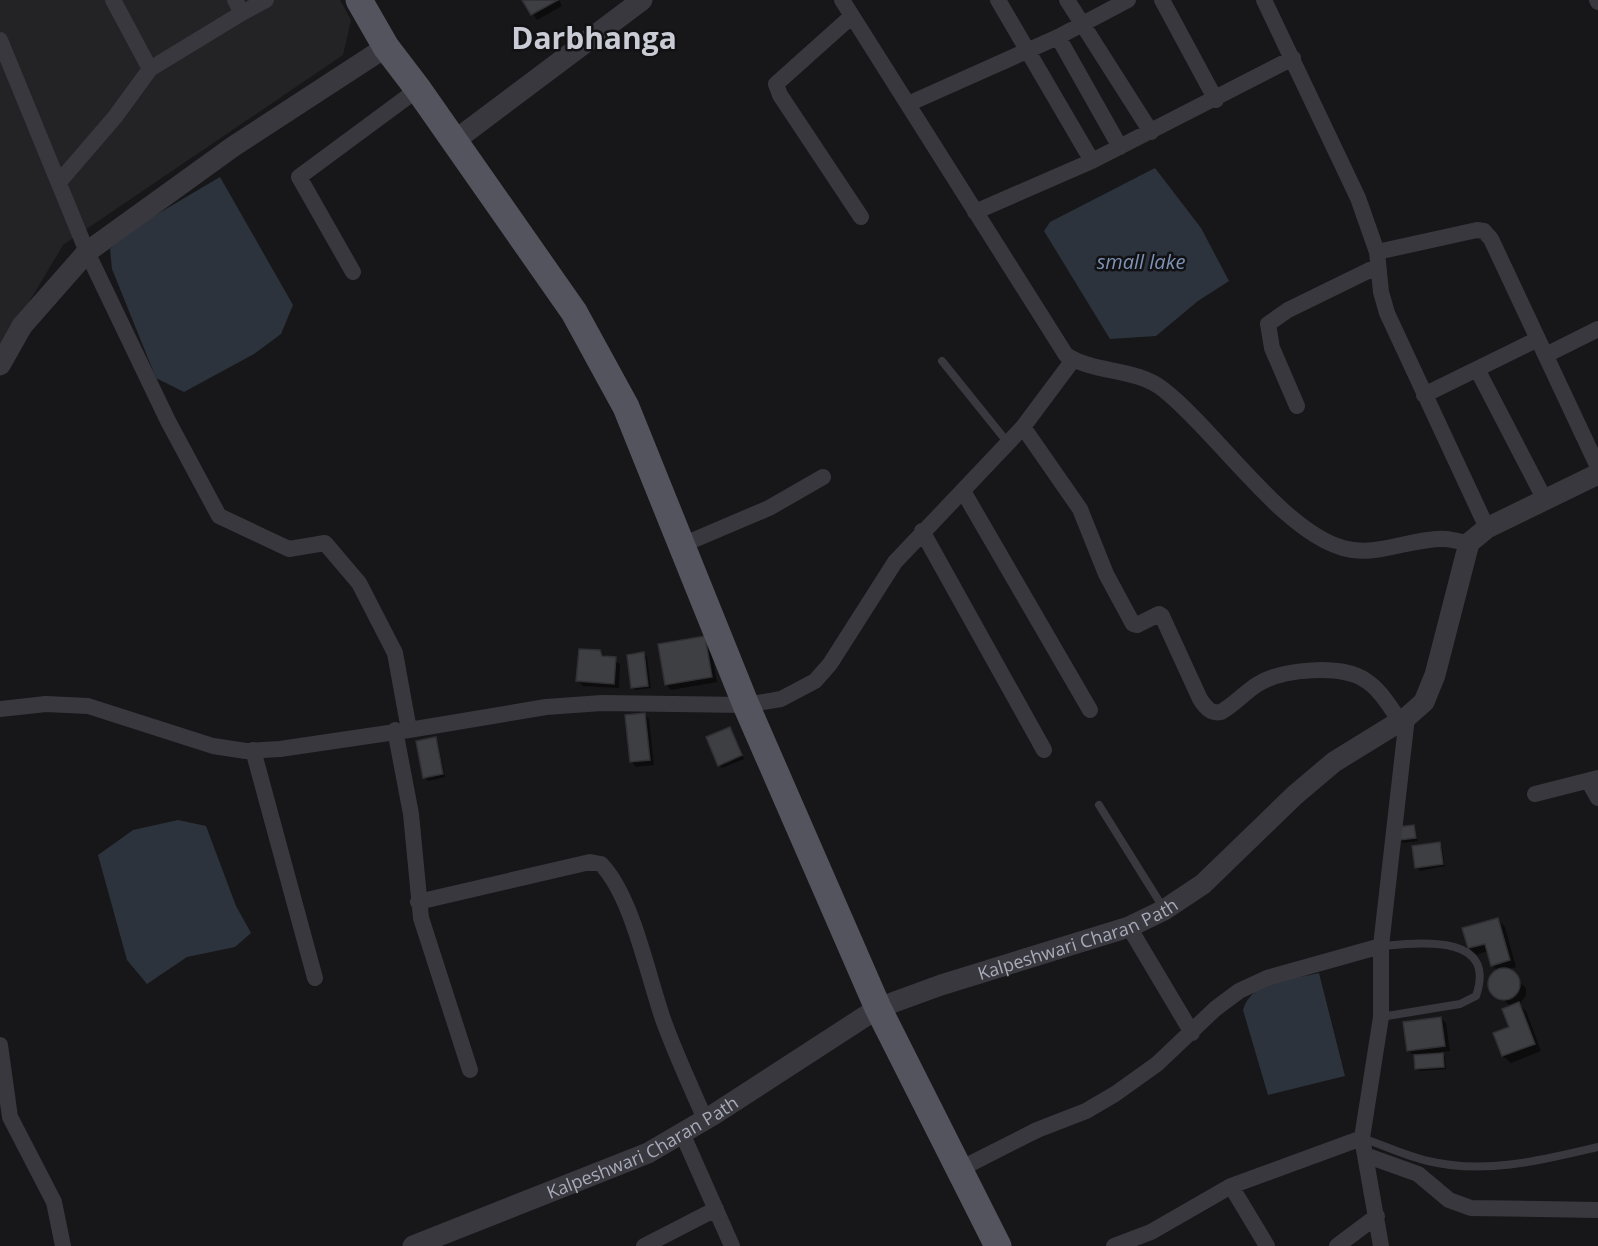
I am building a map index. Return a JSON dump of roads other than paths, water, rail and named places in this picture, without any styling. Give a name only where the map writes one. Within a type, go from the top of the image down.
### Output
[{"type":"main road","points":[[359,0],[386,46],[574,312],[626,406],[746,705],[878,1008],[998,1246]]},
{"type":"street","points":[[113,0],[150,69]]},
{"type":"street","points":[[59,182],[115,117],[150,69],[238,7],[266,0]]},
{"type":"street","points":[[453,142],[642,0]]},
{"type":"street","points":[[842,0],[1058,344],[1073,360],[1124,371],[1162,388],[1284,511],[1319,539],[1358,552],[1446,539],[1469,543],[1487,528],[1598,474]]},
{"type":"street","points":[[999,0],[1030,50],[1092,161]]},
{"type":"street","points":[[1067,0],[1084,23],[1151,132]]},
{"type":"street","points":[[1162,0],[1216,100]]},
{"type":"street","points":[[1264,0],[1358,198],[1378,259],[1381,292],[1387,313],[1487,528]]},
{"type":"street","points":[[908,104],[1058,37],[1120,2]]},
{"type":"street","points":[[852,16],[776,84],[780,95],[861,217]]},
{"type":"street","points":[[1058,37],[1120,147]]},
{"type":"street","points":[[0,40],[15,82],[87,252],[168,422],[219,516],[289,549],[325,543],[359,583],[395,652],[418,902],[425,934],[470,1070]]},
{"type":"street","points":[[0,365],[22,326],[87,252],[234,146],[386,46]]},
{"type":"street","points":[[975,212],[1092,161],[1216,100],[1293,58]]},
{"type":"street","points":[[353,272],[299,177],[418,89]]},
{"type":"street","points":[[1297,406],[1272,348],[1268,324],[1288,310],[1378,259],[1477,230],[1484,231],[1491,239],[1598,467]]},
{"type":"street","points":[[1546,355],[1598,329]]},
{"type":"street","points":[[1424,395],[1538,339]]},
{"type":"street","points":[[0,709],[46,704],[88,706],[213,746],[253,750],[279,749],[546,707],[602,703],[746,705],[780,699],[815,681],[830,664],[895,562],[1023,427],[1073,360]]},
{"type":"street","points":[[1477,369],[1545,500]]},
{"type":"street","points":[[1023,427],[1080,509],[1106,574],[1133,624],[1137,625],[1159,614],[1162,616],[1200,699],[1208,709],[1212,712],[1221,712],[1267,680],[1305,671],[1334,670],[1353,674],[1365,680],[1404,719],[1381,946],[1381,1017],[1362,1138],[1381,1246]]},
{"type":"street","points":[[682,545],[769,508],[823,477]]},
{"type":"street","points":[[963,491],[1090,710]]},
{"type":"street","points":[[922,531],[1044,750]]},
{"type":"street","name":"Kalpeshwari Charan Path","points":[[413,1246],[648,1152],[705,1119],[878,1008],[941,985],[1129,927],[1164,910],[1203,884],[1295,795],[1334,762],[1404,719],[1424,702],[1436,675],[1469,543]]},
{"type":"street","points":[[253,750],[315,978]]},
{"type":"street","points":[[1534,794],[1593,780],[1598,798]]},
{"type":"street","points":[[418,902],[591,862],[601,864],[616,886],[644,956],[663,1022],[705,1119]]},
{"type":"street","points":[[1129,927],[1192,1033]]},
{"type":"street","points":[[958,1170],[1037,1130],[1095,1105],[1157,1064],[1215,1009],[1239,991],[1267,978],[1381,946]]},
{"type":"street","points":[[0,1045],[10,1118],[54,1202],[63,1246]]},
{"type":"street","points":[[682,1132],[732,1246]]},
{"type":"street","points":[[1114,1246],[1152,1232],[1232,1186],[1362,1138]]},
{"type":"street","points":[[1365,1155],[1418,1174],[1449,1200],[1471,1208],[1598,1210]]},
{"type":"street","points":[[1232,1186],[1267,1246]]},
{"type":"street","points":[[644,1246],[716,1209]]},
{"type":"street","points":[[1337,1246],[1377,1216]]},
{"type":"lane","points":[[942,361],[1008,443]]},
{"type":"lane","points":[[1099,805],[1164,910]]},
{"type":"lane","points":[[1381,946],[1450,944],[1477,964],[1481,977],[1476,996],[1460,1004],[1381,1017]]},
{"type":"lane","points":[[1362,1138],[1428,1162],[1490,1166],[1515,1166],[1598,1147]]},
{"type":"water","name":"small lake","points":[[1155,168],[1201,228],[1229,281],[1198,301],[1156,336],[1110,339],[1044,231],[1050,222]]},
{"type":"water","points":[[220,177],[293,305],[281,334],[254,354],[184,392],[156,378],[112,269],[110,249],[127,232]]},
{"type":"water","points":[[178,820],[206,826],[236,906],[251,933],[235,947],[187,957],[147,984],[127,960],[98,855],[133,830]]},
{"type":"water","points":[[1319,973],[1345,1076],[1268,1095],[1243,1010],[1255,992],[1264,987]]},
{"type":"district","name":"Darbhanga","points":[[594,37]]}]
